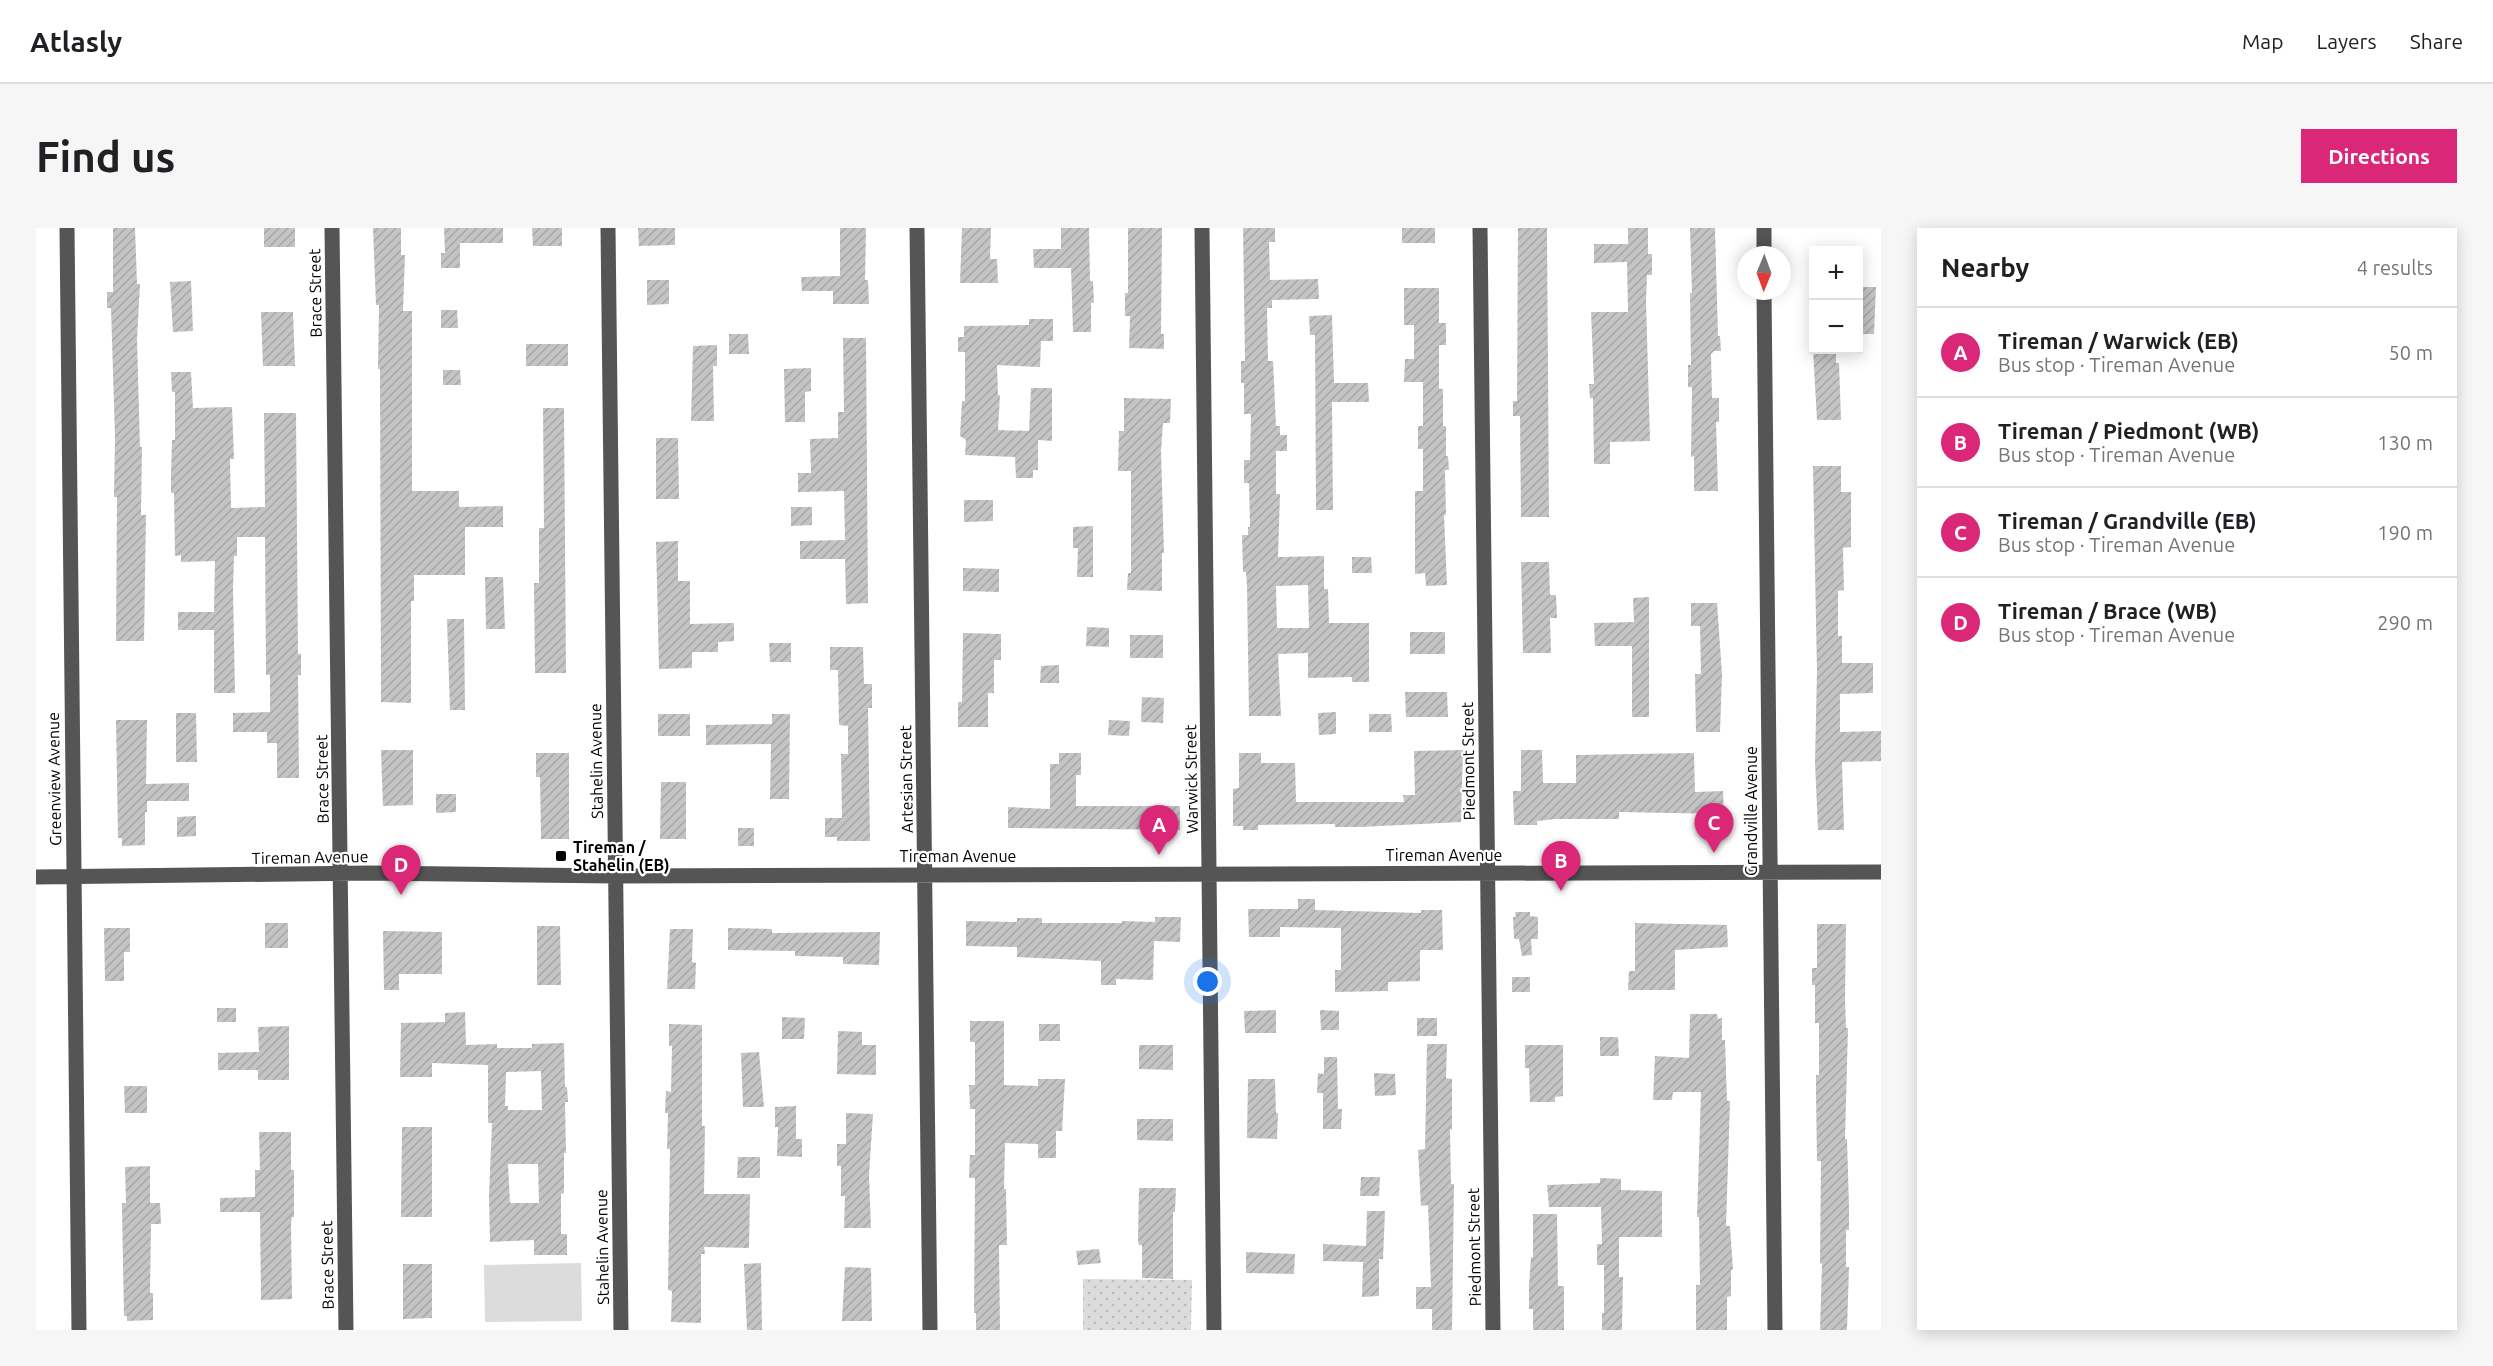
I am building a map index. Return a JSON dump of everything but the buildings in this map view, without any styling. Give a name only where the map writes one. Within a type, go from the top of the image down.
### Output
[{"type":"street","name":"Greenview Avenue","points":[[67,228],[79,1330]]},
{"type":"street","name":"Brace Street","points":[[332,228],[346,1330]]},
{"type":"street","name":"Stahelin Avenue","points":[[608,228],[621,1330]]},
{"type":"street","name":"Artesian Street","points":[[917,228],[930,1330]]},
{"type":"street","name":"Warwick Street","points":[[1202,228],[1215,1330]]},
{"type":"street","name":"Piedmont Street","points":[[1480,228],[1492,1330]]},
{"type":"street","points":[[1764,228],[1764,246]]},
{"type":"street","name":"Grandville Avenue","points":[[1764,300],[1775,1330]]},
{"type":"street","name":"Tireman Avenue","points":[[36,877],[369,873],[616,876],[1881,872]]},
{"type":"shaded area","points":[[581,1263],[582,1321],[485,1322],[484,1265]]},
{"type":"shaded area","points":[[1083,1279],[1192,1280],[1191,1330],[1083,1330]]},
{"type":"place","name":"Tireman / Grandville (EB)","points":[[1714,853]]},
{"type":"place","name":"Tireman / Warwick (EB)","points":[[1159,855]]},
{"type":"place","name":"Tireman / Stahelin (EB)","points":[[561,856]]},
{"type":"place","name":"Tireman / Piedmont (WB)","points":[[1561,891]]},
{"type":"place","name":"Tireman / Brace (WB)","points":[[401,895]]}]
